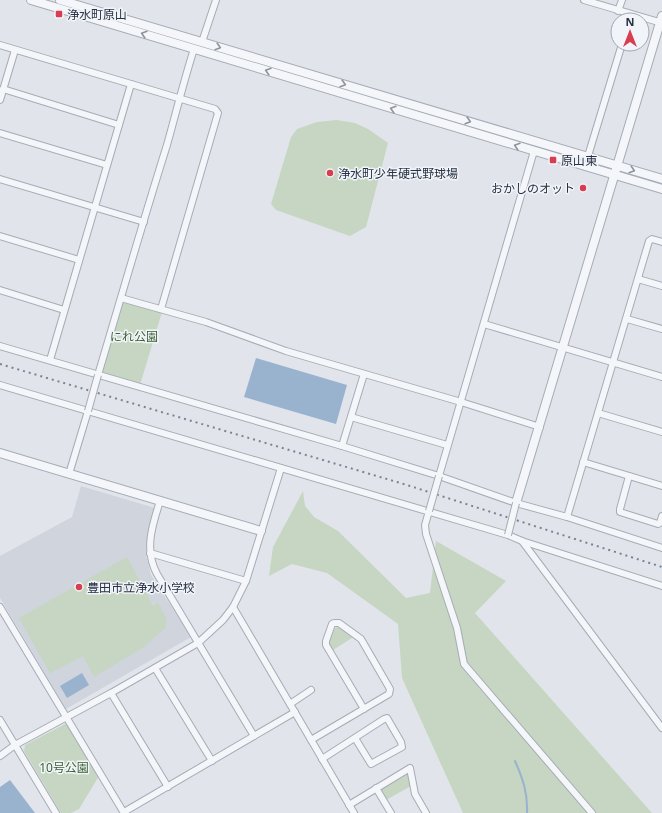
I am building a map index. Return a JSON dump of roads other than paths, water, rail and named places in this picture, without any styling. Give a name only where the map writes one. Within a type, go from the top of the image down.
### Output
[{"type":"street","points":[[31,0],[662,189]]},
{"type":"street","points":[[60,0],[662,179]]},
{"type":"street","points":[[202,42],[216,0]]},
{"type":"street","points":[[584,0],[618,11],[622,0]]},
{"type":"street","points":[[508,535],[516,503],[661,20],[650,19]]},
{"type":"street","points":[[0,45],[215,109],[218,113],[161,309]]},
{"type":"street","points":[[69,474],[194,48]]},
{"type":"street","points":[[0,100],[14,50]]},
{"type":"street","points":[[588,156],[620,52]]},
{"type":"street","points":[[50,360],[131,84]]},
{"type":"street","points":[[3,89],[119,125]]},
{"type":"street","points":[[0,133],[107,165]]},
{"type":"street","points":[[534,151],[461,402],[447,445],[425,525],[426,534],[457,628],[464,664],[592,813]]},
{"type":"street","points":[[0,179],[144,222]]},
{"type":"street","points":[[0,236],[79,260]]},
{"type":"street","points":[[567,517],[649,241],[652,239],[662,242]]},
{"type":"street","points":[[638,279],[662,286]]},
{"type":"street","points":[[0,290],[64,310]]},
{"type":"street","points":[[120,298],[206,322],[286,352],[461,402],[540,427]]},
{"type":"street","points":[[627,319],[662,330]]},
{"type":"street","points":[[484,324],[662,377]]},
{"type":"street","points":[[0,346],[342,446],[439,476],[516,503],[567,517],[662,548]]},
{"type":"street","points":[[342,446],[364,374]]},
{"type":"street","points":[[0,385],[429,511],[508,535],[522,541],[662,586]]},
{"type":"street","points":[[598,413],[662,432]]},
{"type":"street","points":[[351,417],[447,445]]},
{"type":"street","points":[[0,453],[261,531]]},
{"type":"street","points":[[583,462],[662,486]]},
{"type":"street","points":[[0,756],[15,745],[111,693],[198,643],[223,620],[233,607],[246,582],[281,468]]},
{"type":"street","points":[[630,476],[620,512],[658,524],[660,523],[662,516]]},
{"type":"street","points":[[160,502],[150,534],[151,562],[254,736]]},
{"type":"street","points":[[522,541],[662,728]]},
{"type":"street","points":[[150,553],[246,582]]},
{"type":"street","points":[[0,606],[124,812],[295,712]]},
{"type":"street","points":[[233,607],[354,813]]},
{"type":"street","points":[[311,740],[364,709],[389,694],[390,689],[361,639],[339,623],[334,622],[325,644],[364,709]]},
{"type":"street","points":[[155,668],[212,761]]},
{"type":"street","points":[[290,704],[311,690]]},
{"type":"street","points":[[111,693],[168,787]]},
{"type":"street","points":[[322,759],[384,719],[387,718],[401,742],[402,747],[371,764],[355,738]]},
{"type":"street","points":[[0,720],[56,813]]},
{"type":"street","points":[[349,805],[410,768],[415,794],[426,813]]},
{"type":"street","points":[[376,788],[391,813]]},
{"type":"water","points":[[256,358],[347,385],[336,424],[244,397]]},
{"type":"water","points":[[82,673],[89,685],[67,698],[60,686]]},
{"type":"water","points":[[10,780],[35,813],[0,813],[0,787]]},
{"type":"waterway","points":[[515,761],[527,799],[527,813]]},
{"type":"railway","points":[[0,364],[407,485],[662,567]]},
{"type":"place","name":"浄水町原山","points":[[59,14]]},
{"type":"place","name":"原山東","points":[[553,160]]},
{"type":"place","name":"浄水町少年硬式野球場","points":[[330,173]]},
{"type":"place","name":"おかしのオット","points":[[583,188]]},
{"type":"place","name":"豊田市立浄水小学校","points":[[79,587]]},
{"type":"park label","name":"にれ公園","points":[[134,336]]},
{"type":"park label","name":"10号公園","points":[[64,767]]}]
